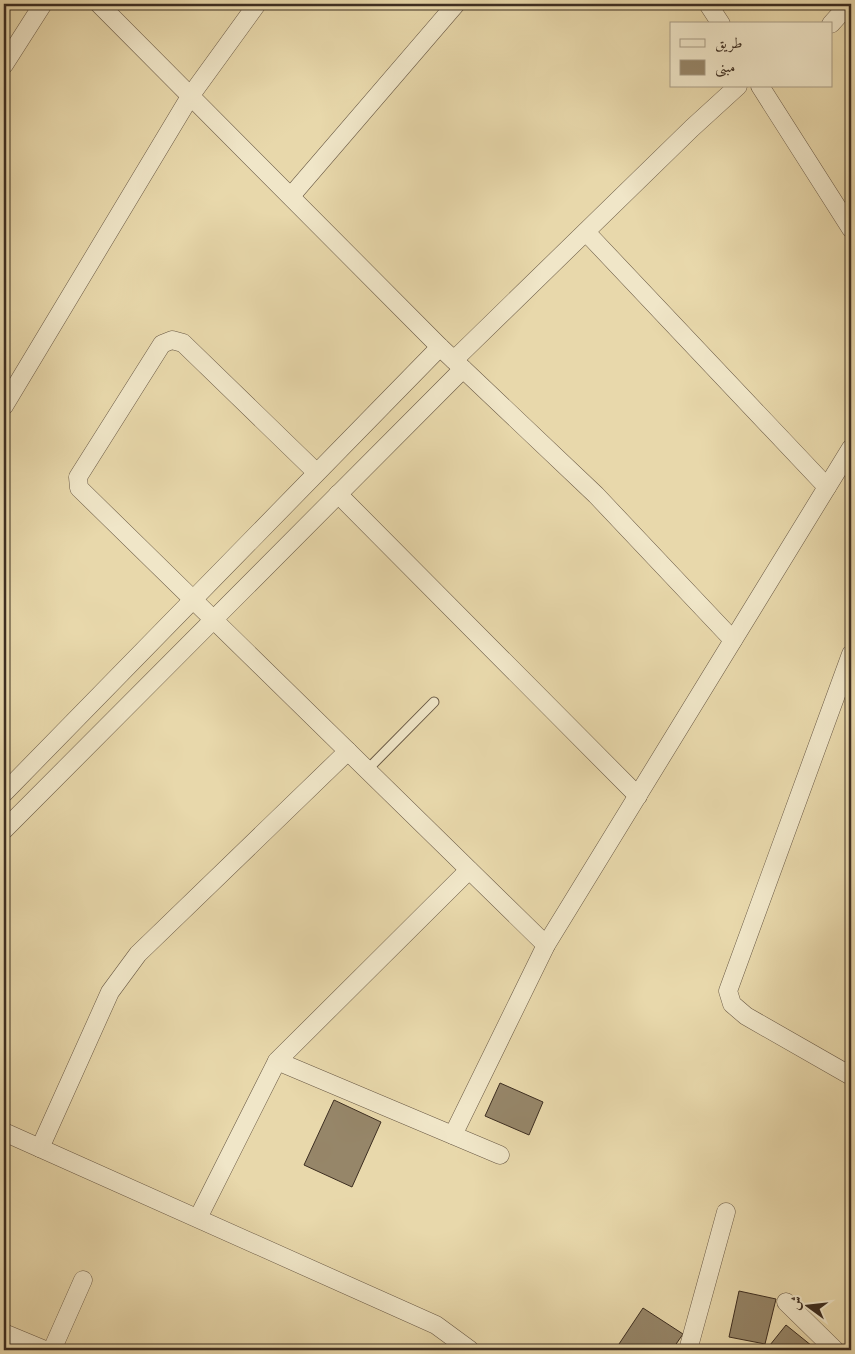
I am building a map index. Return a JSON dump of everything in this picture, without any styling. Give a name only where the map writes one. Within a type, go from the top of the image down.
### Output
[{"type":"street","points":[[4,66],[43,4]]},
{"type":"street","points":[[98,4],[440,346],[596,495],[733,640]]},
{"type":"street","points":[[4,406],[191,95],[257,4]]},
{"type":"street","points":[[291,196],[456,4]]},
{"type":"street","points":[[708,4],[720,22]]},
{"type":"street","points":[[832,23],[850,4]]},
{"type":"street","points":[[4,830],[338,494],[586,232],[692,128],[736,88]]},
{"type":"street","points":[[761,88],[851,229]]},
{"type":"street","points":[[586,232],[827,487]]},
{"type":"street","points":[[316,472],[183,343],[172,340],[162,344],[78,477],[79,488],[546,945]]},
{"type":"street","points":[[4,793],[440,346]]},
{"type":"street","points":[[453,1135],[546,945],[851,448]]},
{"type":"street","points":[[338,494],[638,796]]},
{"type":"street","points":[[851,654],[728,992],[732,1004],[746,1016],[851,1076]]},
{"type":"street","points":[[40,1148],[110,992],[138,954],[348,751]]},
{"type":"street","points":[[198,1218],[277,1061],[469,870]]},
{"type":"street","points":[[277,1061],[500,1155]]},
{"type":"street","points":[[4,1132],[436,1325],[470,1350]]},
{"type":"street","points":[[688,1350],[726,1212]]},
{"type":"street","points":[[52,1350],[83,1280]]},
{"type":"street","points":[[786,1302],[835,1350]]},
{"type":"street","points":[[4,1333],[45,1350]]},
{"type":"lane","points":[[367,770],[434,702]]},
{"type":"building","points":[[500,1083],[543,1102],[529,1135],[485,1116]]},
{"type":"building","points":[[334,1100],[381,1122],[352,1187],[304,1165]]},
{"type":"building","points":[[739,1291],[776,1299],[765,1344],[729,1337]]},
{"type":"building","points":[[643,1308],[683,1334],[672,1350],[615,1350]]},
{"type":"building","points":[[786,1325],[817,1350],[766,1350]]}]
